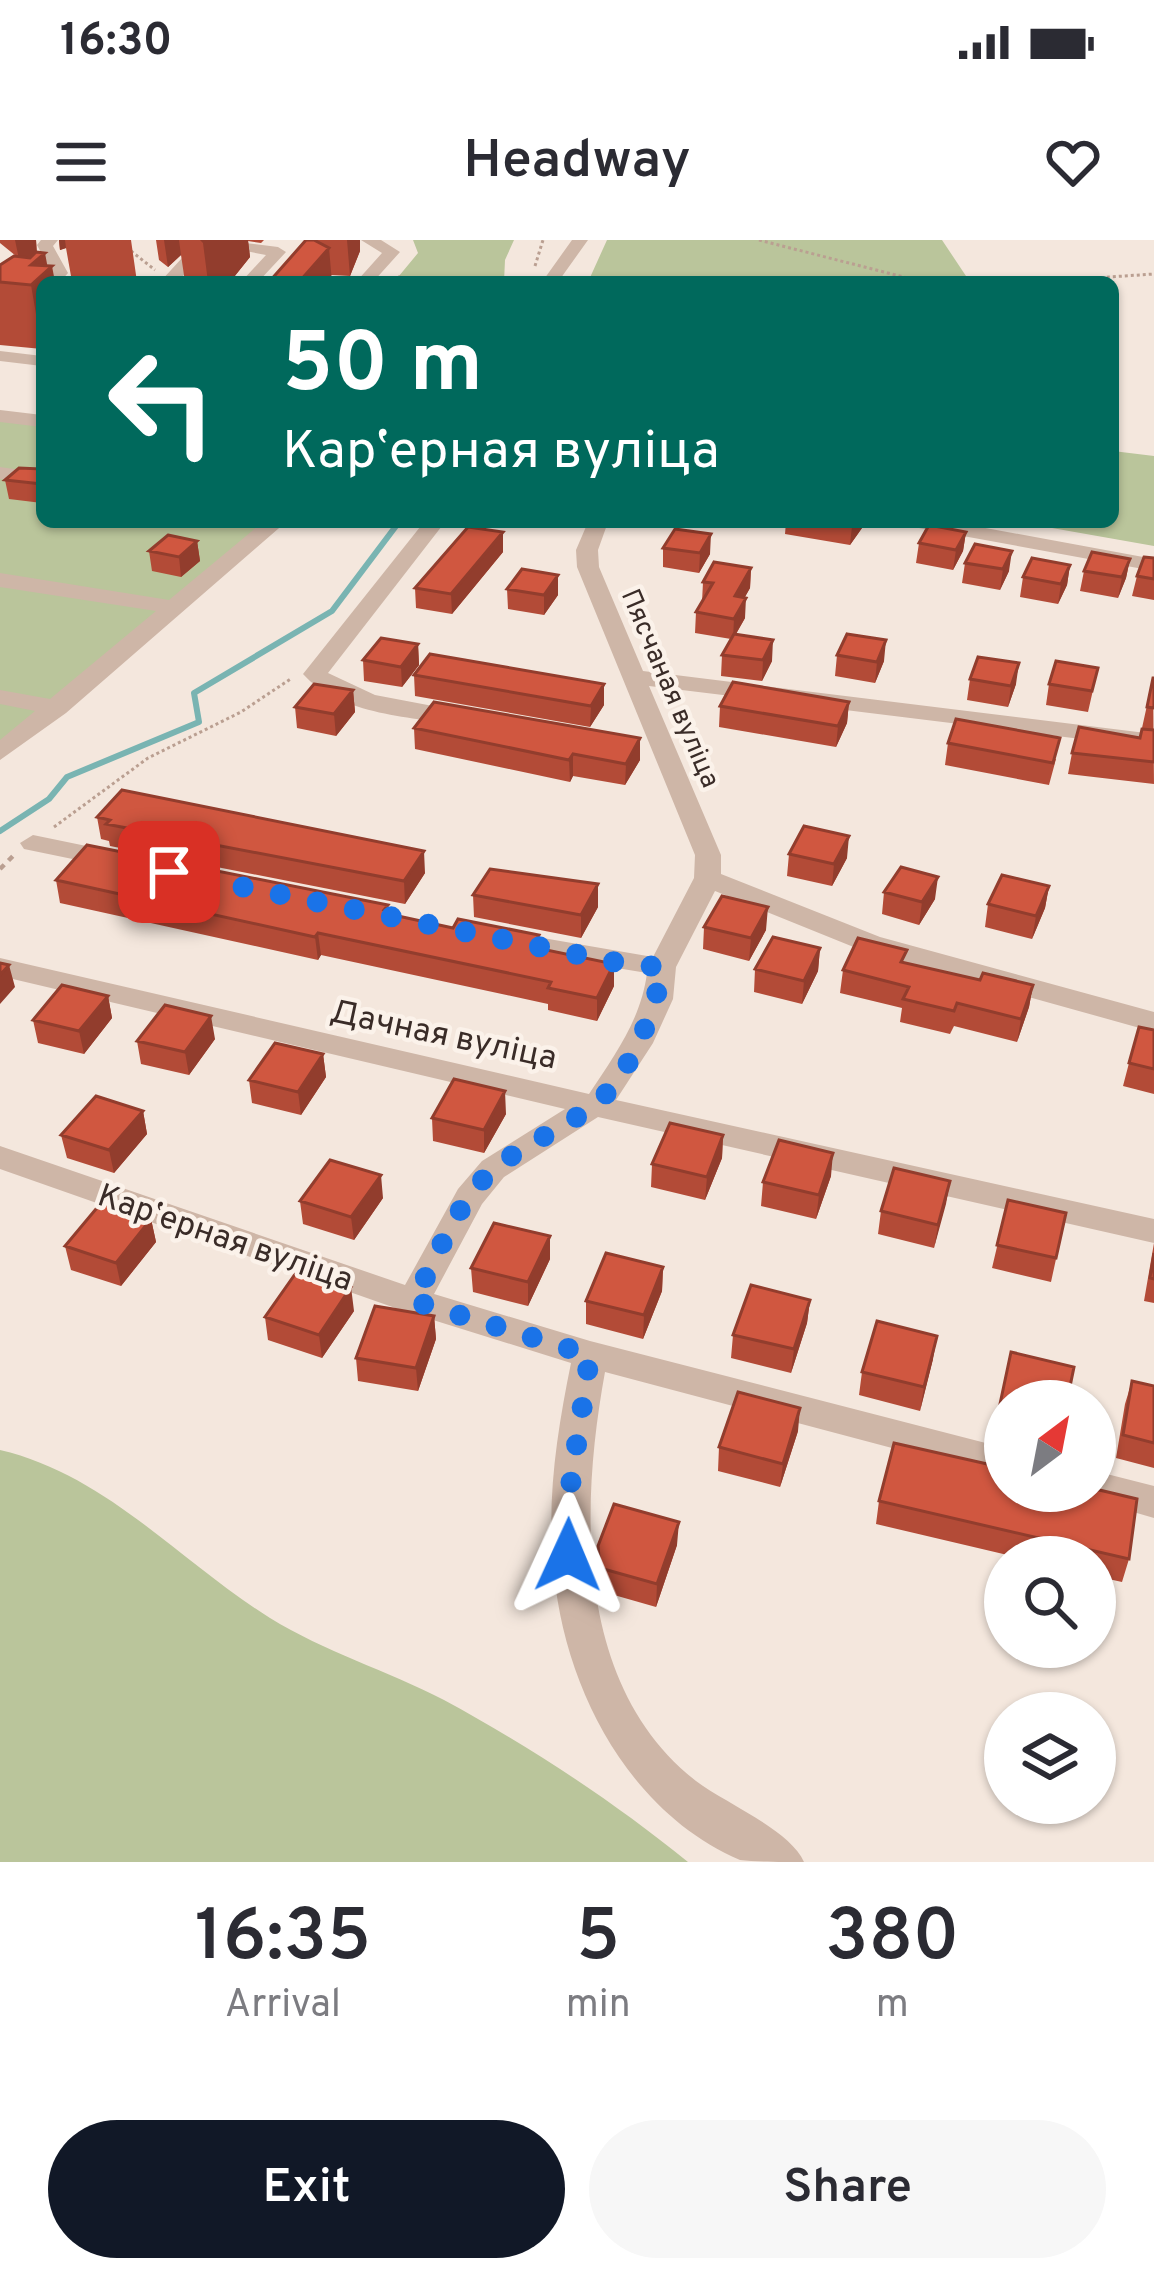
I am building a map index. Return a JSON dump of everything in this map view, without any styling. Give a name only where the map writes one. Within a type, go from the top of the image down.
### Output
[{"type":"street","points":[[50,240],[45,245],[60,273],[57,276]]},
{"type":"street","points":[[369,240],[392,252],[370,276]]},
{"type":"street","points":[[554,276],[580,240]]},
{"type":"street","points":[[173,276],[188,262],[206,260],[227,242],[278,251],[255,276]]},
{"type":"street","points":[[0,356],[36,360]]},
{"type":"street","points":[[0,416],[36,420]]},
{"type":"street","points":[[0,473],[36,478]]},
{"type":"street","points":[[0,752],[269,528]]},
{"type":"street","points":[[430,528],[315,674],[332,688],[366,699],[498,725]]},
{"type":"street","name":"Пясчаная вуліца","points":[[596,528],[587,550],[588,567],[708,855],[708,878]]},
{"type":"street","points":[[952,528],[1154,565]]},
{"type":"street","points":[[0,580],[176,608]]},
{"type":"street","points":[[637,677],[1154,741]]},
{"type":"street","points":[[0,698],[57,708]]},
{"type":"street","points":[[630,750],[667,753]]},
{"type":"street","points":[[32,842],[146,867]]},
{"type":"street","points":[[413,1301],[469,1197],[493,1169],[598,1102],[638,1043],[658,999],[662,967],[708,878],[750,899],[934,961],[1154,1022]]},
{"type":"street","points":[[465,933],[662,967]]},
{"type":"street","name":"Дачная вуліца","points":[[0,967],[266,1032],[598,1102],[1154,1231]]},
{"type":"street","name":"Карʼерная вуліца","points":[[0,1156],[413,1301],[590,1355],[984,1458]]},
{"type":"street","points":[[590,1355],[568,1502],[568,1555],[580,1627],[637,1752],[695,1804],[782,1862]]},
{"type":"street","points":[[1116,1492],[1154,1502]]},
{"type":"path","points":[[117,240],[162,276]]},
{"type":"path","points":[[534,268],[543,240]]},
{"type":"path","points":[[759,240],[807,255],[882,265],[908,276]]},
{"type":"path","points":[[1119,276],[1154,274]]},
{"type":"path","points":[[0,868],[148,758],[242,712],[284,680],[315,674]]},
{"type":"green space","points":[[413,240],[514,240],[504,276],[399,276],[418,253]]},
{"type":"green space","points":[[607,240],[942,240],[966,276],[591,276]]},
{"type":"green space","points":[[0,417],[36,420],[36,528],[261,528],[0,743]]},
{"type":"green space","points":[[1119,452],[1154,456],[1154,546],[1052,528],[1119,528]]},
{"type":"green space","points":[[0,1450],[39,1462],[109,1499],[237,1596],[291,1630],[422,1689],[507,1736],[600,1796],[688,1862],[0,1862]]},
{"type":"building","points":[[306,240],[329,248],[304,276],[274,276]]},
{"type":"building","points":[[36,252],[45,253],[31,265],[52,266],[31,285],[0,282],[0,265],[14,256],[30,258]]},
{"type":"building","points":[[19,468],[36,469],[36,483],[5,480]]},
{"type":"building","points":[[467,528],[503,532],[451,594],[415,588]]},
{"type":"building","points":[[927,528],[966,532],[956,550],[919,543]]},
{"type":"building","points":[[675,529],[711,534],[700,553],[663,548]]},
{"type":"building","points":[[168,535],[197,541],[179,557],[149,551]]},
{"type":"building","points":[[975,544],[1012,551],[1003,569],[965,563]]},
{"type":"building","points":[[1092,552],[1130,559],[1122,577],[1084,571]]},
{"type":"building","points":[[1144,557],[1154,558],[1154,579],[1137,576]]},
{"type":"building","points":[[1032,558],[1070,565],[1061,584],[1023,577]]},
{"type":"building","points":[[714,562],[751,568],[735,596],[746,598],[734,619],[696,612],[713,583],[703,582]]},
{"type":"building","points":[[522,569],[558,575],[544,595],[507,589]]},
{"type":"building","points":[[734,634],[773,640],[763,660],[722,655]]},
{"type":"building","points":[[847,634],[886,640],[877,662],[837,655]]},
{"type":"building","points":[[381,638],[418,644],[401,667],[363,660]]},
{"type":"building","points":[[430,654],[604,684],[591,706],[414,675]]},
{"type":"building","points":[[978,657],[1019,663],[1011,686],[970,679]]},
{"type":"building","points":[[1056,661],[1098,668],[1092,691],[1049,684]]},
{"type":"building","points":[[1154,678],[1154,708],[1147,707]]},
{"type":"building","points":[[733,682],[849,702],[838,726],[720,706]]},
{"type":"building","points":[[314,684],[353,690],[334,714],[295,707]]},
{"type":"building","points":[[434,702],[640,738],[626,764],[573,754],[569,760],[414,728]]},
{"type":"building","points":[[956,719],[1060,738],[1053,763],[948,743]]},
{"type":"building","points":[[1079,727],[1140,738],[1142,729],[1154,730],[1154,762],[1072,753]]},
{"type":"building","points":[[122,790],[424,851],[404,881],[106,824],[110,820],[97,817]]},
{"type":"building","points":[[804,826],[849,836],[834,864],[789,854]]},
{"type":"building","points":[[87,845],[388,905],[384,910],[398,916],[453,928],[458,919],[539,935],[532,947],[614,964],[597,998],[548,988],[551,982],[56,880]]},
{"type":"building","points":[[901,867],[938,877],[922,902],[884,892]]},
{"type":"building","points":[[490,869],[598,884],[581,915],[473,895]]},
{"type":"building","points":[[1002,875],[1049,886],[1036,916],[988,904]]},
{"type":"building","points":[[722,896],[768,907],[751,938],[704,927]]},
{"type":"building","points":[[773,937],[820,948],[804,981],[755,969]]},
{"type":"building","points":[[858,938],[907,950],[901,962],[980,980],[983,973],[1033,985],[1021,1019],[957,1003],[954,1011],[903,999],[909,987],[843,970]]},
{"type":"building","points":[[62,985],[108,996],[79,1031],[33,1020]]},
{"type":"building","points":[[165,1005],[211,1016],[185,1052],[137,1041]]},
{"type":"building","points":[[1139,1027],[1154,1030],[1154,1069],[1129,1063]]},
{"type":"building","points":[[275,1043],[323,1054],[298,1092],[249,1080]]},
{"type":"building","points":[[454,1079],[505,1091],[484,1130],[432,1118]]},
{"type":"building","points":[[96,1096],[143,1111],[109,1150],[61,1135]]},
{"type":"building","points":[[670,1123],[723,1135],[707,1177],[652,1164]]},
{"type":"building","points":[[779,1140],[833,1153],[819,1195],[763,1182]]},
{"type":"building","points":[[330,1160],[381,1175],[351,1217],[300,1201]]},
{"type":"building","points":[[894,1168],[950,1181],[938,1225],[881,1211]]},
{"type":"building","points":[[1008,1200],[1066,1213],[1056,1258],[997,1245]]},
{"type":"building","points":[[101,1203],[151,1219],[116,1263],[65,1246]]},
{"type":"building","points":[[494,1223],[550,1236],[528,1282],[471,1268]]},
{"type":"building","points":[[606,1253],[663,1267],[644,1315],[586,1301]]},
{"type":"building","points":[[298,1270],[351,1287],[319,1335],[265,1317]]},
{"type":"building","points":[[751,1285],[810,1300],[794,1349],[733,1335]]},
{"type":"building","points":[[375,1306],[434,1316],[416,1368],[356,1358]]},
{"type":"building","points":[[877,1321],[937,1336],[924,1387],[862,1372]]},
{"type":"building","points":[[1011,1352],[1074,1367],[1071,1380],[1005,1380]]},
{"type":"building","points":[[1132,1381],[1154,1386],[1154,1443],[1123,1435]]},
{"type":"building","points":[[738,1392],[800,1408],[783,1464],[719,1447]]},
{"type":"building","points":[[894,1443],[984,1463],[984,1512],[1116,1512],[1116,1494],[1137,1499],[1129,1559],[1116,1556],[1116,1536],[1030,1536],[879,1501]]},
{"type":"building","points":[[614,1504],[679,1522],[657,1584],[600,1568],[598,1546]]},
{"type":"waterway","points":[[0,831],[49,799],[67,777],[199,722],[194,693],[332,611],[394,528]]},
{"type":"route","points":[[169,872],[625,964],[662,967],[658,999],[638,1043],[598,1102],[493,1169],[469,1197],[413,1301],[590,1355],[568,1502],[568,1555]]}]
